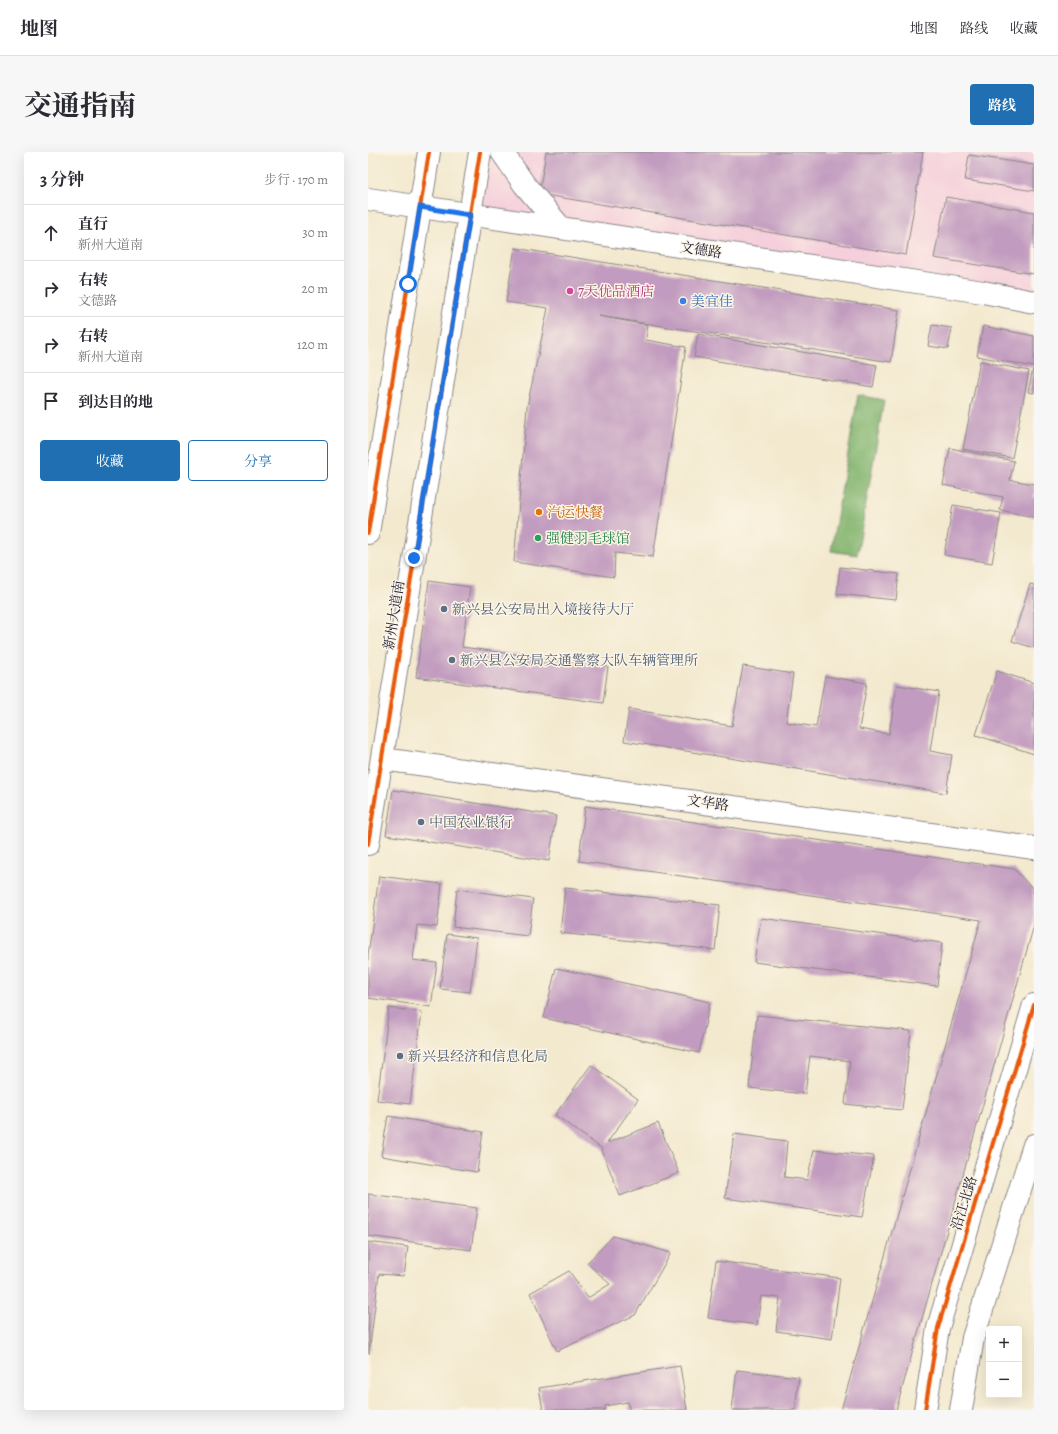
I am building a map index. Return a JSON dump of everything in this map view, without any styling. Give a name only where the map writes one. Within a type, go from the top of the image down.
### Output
[{"type":"main road","points":[[368,532],[429,152]]},
{"type":"main road","name":"新州大道南","points":[[368,844],[480,152]]},
{"type":"main road","points":[[502,152],[524,184],[561,228]]},
{"type":"main road","name":"文德路","points":[[368,199],[983,292],[1034,302]]},
{"type":"main road","name":"文华路","points":[[382,758],[1034,848]]},
{"type":"main road","name":"沿江北路","points":[[924,1410],[938,1328],[1034,1005]]},
{"type":"main road","points":[[961,1410],[973,1338],[1034,1145]]},
{"type":"shaded area","points":[[480,152],[1034,152],[1034,302],[470,215]]},
{"type":"green space","points":[[858,395],[884,400],[857,555],[831,551]]},
{"type":"building","points":[[546,152],[923,152],[906,255],[539,194]]},
{"type":"building","points":[[969,155],[1034,165],[1034,191],[965,180]]},
{"type":"building","points":[[946,197],[1034,212],[1034,274],[934,258]]},
{"type":"building","points":[[515,248],[899,310],[891,362],[599,316],[648,325],[646,340],[686,347],[653,557],[615,553],[614,577],[514,562],[527,407],[548,308],[506,302]]},
{"type":"building","points":[[932,325],[952,328],[948,349],[928,346]]},
{"type":"building","points":[[983,326],[1034,336],[1034,367],[977,356]]},
{"type":"building","points":[[698,334],[877,365],[873,387],[694,357]]},
{"type":"building","points":[[980,361],[1029,371],[1012,458],[963,449]]},
{"type":"building","points":[[1033,369],[1034,370],[1034,393],[1028,392]]},
{"type":"building","points":[[950,448],[1014,461],[1010,480],[1034,484],[1034,517],[1000,510],[1003,497],[943,485]]},
{"type":"building","points":[[953,505],[1001,513],[992,563],[944,555]]},
{"type":"building","points":[[840,567],[899,574],[896,600],[837,594]]},
{"type":"building","points":[[429,581],[470,587],[462,647],[608,667],[603,703],[416,677]]},
{"type":"building","points":[[1030,584],[1034,585],[1034,648],[1012,641]]},
{"type":"building","points":[[743,666],[793,674],[786,722],[816,727],[825,676],[867,683],[859,729],[889,734],[897,685],[939,692],[930,751],[952,755],[946,793],[624,741],[629,709],[732,726]]},
{"type":"building","points":[[997,671],[1034,683],[1034,754],[976,735]]},
{"type":"building","points":[[393,790],[556,816],[549,861],[386,835]]},
{"type":"building","points":[[585,806],[1014,869],[1033,889],[1034,925],[896,1410],[841,1410],[981,920],[579,861]]},
{"type":"building","points":[[379,876],[442,884],[437,927],[417,925],[413,960],[437,963],[431,1007],[368,998],[368,955]]},
{"type":"building","points":[[565,888],[720,905],[715,950],[560,933]]},
{"type":"building","points":[[457,889],[533,899],[528,936],[453,927]]},
{"type":"building","points":[[761,918],[942,943],[937,986],[754,962]]},
{"type":"building","points":[[447,934],[477,938],[470,992],[440,989]]},
{"type":"building","points":[[556,968],[710,1002],[699,1053],[544,1018]]},
{"type":"building","name":"新兴县经济和信息化局","points":[[389,1008],[422,1012],[410,1104],[377,1100]]},
{"type":"building","points":[[757,1015],[911,1031],[902,1110],[845,1104],[850,1061],[810,1056],[805,1094],[749,1088]]},
{"type":"building","points":[[591,1065],[638,1099],[607,1143],[658,1123],[679,1173],[620,1196],[601,1148],[555,1115]]},
{"type":"building","points":[[388,1116],[483,1132],[477,1172],[381,1156]]},
{"type":"building","points":[[734,1134],[787,1141],[784,1177],[807,1180],[814,1150],[874,1156],[862,1217],[725,1198]]},
{"type":"building","points":[[368,1194],[477,1208],[471,1250],[368,1236]]},
{"type":"building","points":[[613,1236],[671,1253],[635,1315],[557,1351],[530,1293],[569,1271],[588,1298],[610,1284],[587,1263]]},
{"type":"building","points":[[368,1242],[408,1247],[404,1276],[379,1274],[369,1354]]},
{"type":"building","points":[[716,1261],[840,1278],[832,1339],[776,1331],[780,1298],[761,1296],[757,1325],[708,1318]]},
{"type":"building","points":[[680,1366],[687,1410],[629,1410],[628,1402],[605,1406],[605,1410],[543,1410],[539,1388]]},
{"type":"building","points":[[737,1370],[799,1377],[795,1410],[732,1410]]},
{"type":"cycle path","points":[[368,533],[429,152]]},
{"type":"cycle path","points":[[368,844],[480,152]]},
{"type":"cycle path","points":[[925,1410],[938,1328],[1034,1005]]},
{"type":"place","name":"7天优品酒店","points":[[570,291]]},
{"type":"place","name":"美宜佳","points":[[683,301]]},
{"type":"place","name":"汽运快餐","points":[[539,512]]},
{"type":"place","name":"强健羽毛球馆","points":[[538,538]]},
{"type":"place","name":"新兴县公安局出入境接待大厅","points":[[444,609]]},
{"type":"place","name":"新兴县公安局交通警察大队车辆管理所","points":[[452,660]]},
{"type":"place","name":"中国农业银行","points":[[421,822]]},
{"type":"place","name":"新兴县经济和信息化局","points":[[400,1056]]},
{"type":"route","points":[[408,284],[420,207],[470,215],[414,558]]}]
